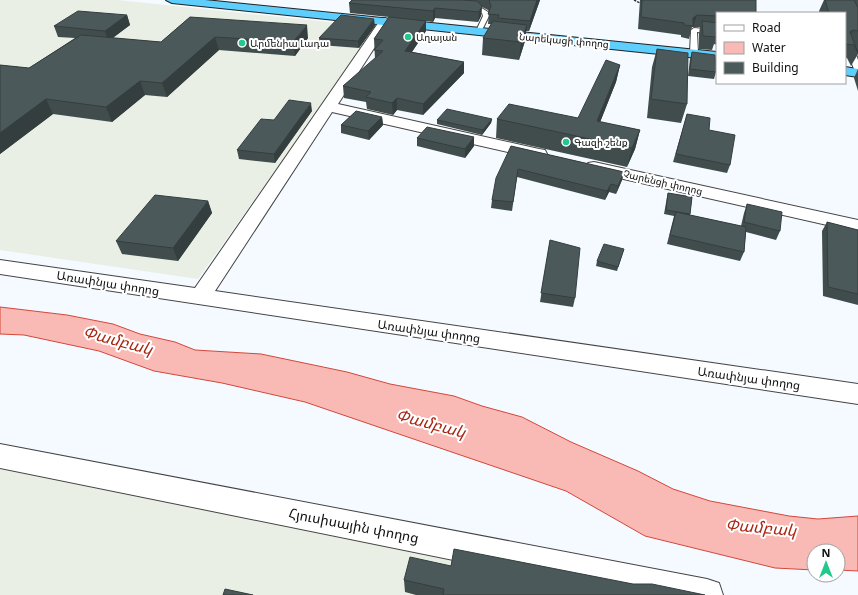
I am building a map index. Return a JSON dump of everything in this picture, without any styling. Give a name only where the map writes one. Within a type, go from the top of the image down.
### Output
[{"type":"highway","name":"Նարեկացի փողոց","points":[[172,0],[716,56]]},
{"type":"highway","points":[[846,71],[858,73]]},
{"type":"street","points":[[200,297],[385,22]]},
{"type":"street","points":[[328,106],[554,157]]},
{"type":"street","name":"Չարենցի փողոց","points":[[577,163],[858,226]]},
{"type":"street","name":"Առափնյա փողոց","points":[[0,267],[858,394]]},
{"type":"street","name":"Հյուսիսային փողոց","points":[[0,456],[708,595]]},
{"type":"lane","points":[[463,7],[478,8],[485,12],[486,16],[479,31]]},
{"type":"lane","points":[[694,53],[694,30],[716,32]]},
{"type":"lane","points":[[858,46],[847,45],[858,69]]},
{"type":"path","points":[[634,0],[646,6]]},
{"type":"shaded area","points":[[0,0],[118,0],[377,27],[198,279],[0,250]]},
{"type":"shaded area","points":[[0,463],[671,595],[0,595]]},
{"type":"water","name":"Փամբակ","points":[[0,307],[67,315],[113,324],[140,334],[175,342],[195,350],[261,354],[347,372],[390,384],[454,396],[482,406],[522,417],[571,442],[638,471],[673,489],[710,501],[789,516],[818,519],[858,516],[858,571],[846,570],[846,543],[806,543],[806,570],[775,568],[645,536],[566,491],[305,402],[222,383],[154,371],[99,351],[24,335],[0,334]]},
{"type":"building","points":[[352,0],[462,0],[477,1],[482,6],[479,12],[435,8],[433,11],[349,3]]},
{"type":"building","points":[[489,0],[537,0],[530,21],[498,18],[499,15],[488,14],[491,6]]},
{"type":"building","points":[[642,0],[756,0],[756,12],[716,12],[716,16],[697,15],[693,18],[693,26],[684,25],[684,23],[641,17]]},
{"type":"building","points":[[825,0],[854,0],[858,8],[858,31],[853,30],[850,32],[858,53],[854,45],[846,44],[846,12],[829,12]]},
{"type":"building","points":[[78,11],[127,15],[105,31],[54,26]]},
{"type":"building","points":[[341,15],[374,19],[358,41],[319,38]]},
{"type":"building","points":[[190,17],[307,25],[293,42],[215,37],[162,83],[140,81],[106,107],[46,99],[0,133],[0,65],[29,68],[81,35],[161,42]]},
{"type":"building","points":[[389,17],[426,21],[405,51],[464,62],[423,104],[397,98],[392,103],[366,97],[371,92],[343,86],[383,51],[374,50],[383,40],[374,39]]},
{"type":"building","points":[[493,21],[527,25],[521,42],[483,38]]},
{"type":"building","points":[[702,21],[716,23],[716,37],[703,36]]},
{"type":"building","points":[[657,49],[688,53],[687,104],[651,99]]},
{"type":"building","points":[[692,52],[715,55],[716,72],[690,69]]},
{"type":"building","points":[[606,60],[620,65],[597,121],[640,130],[632,148],[497,119],[509,104],[578,118]]},
{"type":"building","points":[[289,100],[311,103],[274,154],[237,150],[261,119],[274,120]]},
{"type":"building","points":[[447,109],[492,119],[483,130],[437,120]]},
{"type":"building","points":[[356,111],[382,117],[368,131],[341,125]]},
{"type":"building","points":[[687,114],[710,118],[709,130],[735,135],[730,165],[676,154]]},
{"type":"building","points":[[427,127],[474,137],[465,149],[417,138]]},
{"type":"building","points":[[511,146],[624,172],[618,186],[611,184],[607,191],[518,169],[513,202],[492,200],[496,178]]},
{"type":"building","points":[[668,193],[692,197],[690,214],[666,210]]},
{"type":"building","points":[[155,195],[208,201],[173,248],[116,241]]},
{"type":"building","points":[[747,204],[782,212],[780,231],[744,222]]},
{"type":"building","points":[[676,212],[746,227],[744,252],[670,235]]},
{"type":"building","points":[[827,222],[858,230],[858,294],[828,287]]},
{"type":"building","points":[[550,240],[580,248],[575,298],[541,293]]},
{"type":"building","points":[[604,244],[624,249],[618,267],[597,261]]},
{"type":"building","points":[[454,549],[633,584],[652,584],[705,595],[443,595],[444,589],[404,580],[410,557],[451,566]]},
{"type":"building","points":[[225,589],[253,595],[223,595]]},
{"type":"place","name":"Աղայան","points":[[408,37]]},
{"type":"place","name":"Արմենիա Լադա","points":[[242,43]]},
{"type":"place","name":"Գազի շենք","points":[[566,142]]}]
